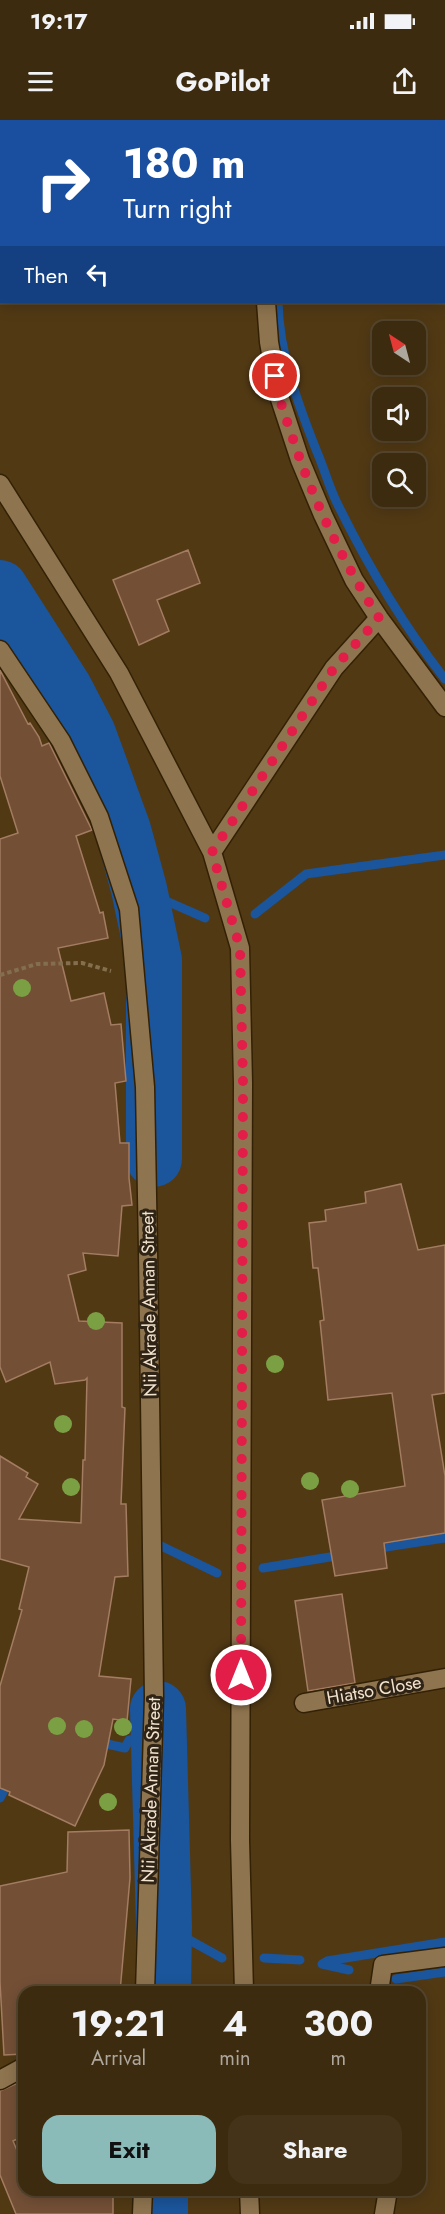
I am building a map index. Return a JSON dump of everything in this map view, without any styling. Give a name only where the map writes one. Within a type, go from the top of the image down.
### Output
[{"type":"street","points":[[266,303],[269,342],[278,393],[300,460],[323,515],[354,580],[379,618],[445,707]]},
{"type":"street","points":[[0,484],[119,673],[212,852],[240,948],[243,1083],[240,1840],[244,1986]]},
{"type":"street","points":[[212,852],[334,668],[379,618]]},
{"type":"street","name":"Nii Akrade Annan Street","points":[[0,650],[61,741],[99,817],[129,909],[145,1087],[154,1697],[145,1986]]},
{"type":"street","name":"Hiatso Close","points":[[304,1703],[445,1678]]},
{"type":"street","points":[[380,1986],[383,1965],[445,1957]]},
{"type":"street","points":[[0,2080],[18,2070]]},
{"type":"street","points":[[142,2196],[142,2214]]},
{"type":"street","points":[[249,2196],[250,2214]]},
{"type":"street","points":[[384,2214],[386,2196]]},
{"type":"path","points":[[0,975],[36,964],[82,963],[135,978]]},
{"type":"building","points":[[188,550],[200,583],[157,600],[169,631],[139,645],[113,580]]},
{"type":"building","points":[[0,670],[42,746],[49,743],[92,830],[76,836],[100,913],[103,912],[108,938],[58,948],[71,1001],[104,993],[111,1025],[121,1024],[126,1081],[115,1083],[120,1143],[129,1143],[132,1205],[122,1206],[118,1256],[83,1253],[86,1270],[68,1275],[79,1321],[122,1323],[122,1407],[125,1408],[121,1504],[126,1504],[128,1576],[115,1577],[99,1676],[131,1679],[127,1721],[113,1719],[104,1765],[75,1826],[9,1795],[10,1792],[0,1788],[0,1686],[22,1610],[19,1609],[29,1567],[0,1559],[0,1456],[28,1473],[26,1477],[38,1484],[19,1519],[81,1523],[87,1378],[55,1384],[50,1362],[6,1382],[0,1367],[0,839],[18,833],[0,776]]},
{"type":"building","points":[[401,1184],[418,1250],[445,1245],[445,1393],[432,1395],[445,1476],[445,1533],[384,1543],[387,1568],[335,1576],[322,1500],[405,1486],[392,1393],[328,1400],[320,1321],[324,1320],[318,1268],[313,1268],[309,1223],[326,1221],[325,1210],[366,1203],[365,1192]]},
{"type":"building","points":[[342,1594],[355,1683],[308,1691],[295,1601]]},
{"type":"building","points":[[129,1830],[130,1878],[121,1986],[18,1986],[18,2054],[4,2055],[0,1982],[0,1886],[67,1872],[68,1832]]},
{"type":"building","points":[[18,2083],[18,2139],[13,2141],[18,2153],[18,2196],[113,2196],[113,2214],[16,2214],[0,2175],[0,2091]]},
{"type":"waterway","points":[[278,303],[282,340],[291,378],[334,497],[386,594],[445,679]]},
{"type":"waterway","points":[[0,588],[64,688],[88,734],[123,830],[139,889],[154,960],[154,1159]]},
{"type":"waterway","points":[[255,914],[306,874],[445,855]]},
{"type":"waterway","points":[[139,889],[205,918]]},
{"type":"waterway","points":[[373,1549],[445,1538]]},
{"type":"waterway","points":[[155,1543],[217,1573]]},
{"type":"waterway","points":[[263,1568],[342,1555]]},
{"type":"waterway","points":[[158,1709],[164,1926],[163,1986]]},
{"type":"waterway","points":[[98,1742],[125,1748],[129,1740],[164,1737],[160,1718]]},
{"type":"waterway","points":[[0,1798],[10,1779]]},
{"type":"waterway","points":[[164,1926],[222,1958]]},
{"type":"waterway","points":[[322,1964],[327,1961],[445,1942]]},
{"type":"waterway","points":[[264,1958],[300,1960]]},
{"type":"waterway","points":[[322,1964],[349,1970]]},
{"type":"waterway","points":[[396,1979],[445,1972]]},
{"type":"waterway","points":[[160,2196],[160,2214]]},
{"type":"route","points":[[241,1675],[243,1083],[240,948],[212,852],[334,668],[379,618],[354,580],[323,515],[300,460],[278,393],[275,376]]}]
